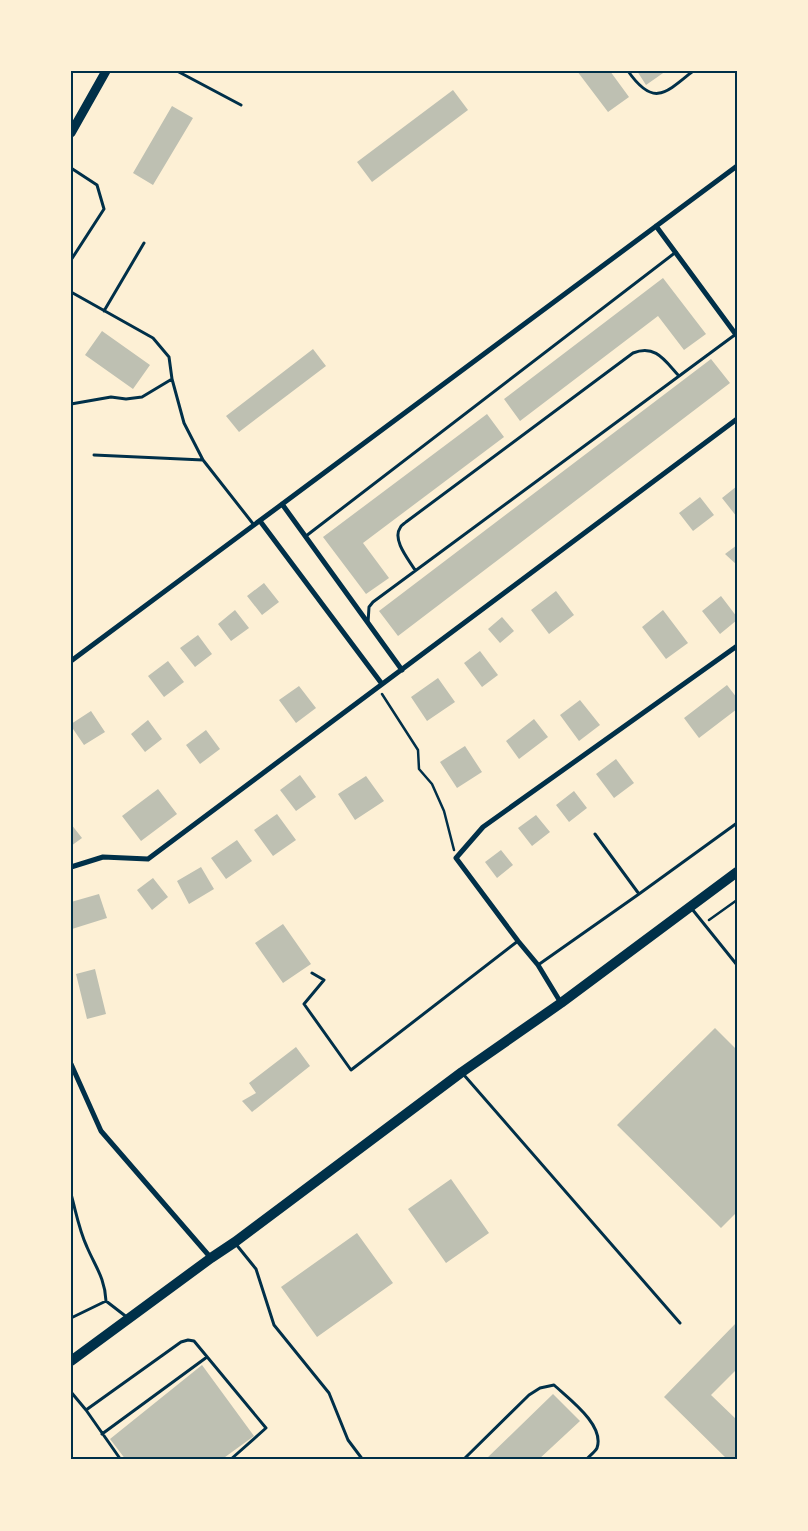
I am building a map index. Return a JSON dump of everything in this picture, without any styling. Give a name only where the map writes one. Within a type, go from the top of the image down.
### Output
[{"type":"main road","points":[[71,133],[106,71]]},
{"type":"main road","points":[[71,1361],[462,1072],[561,1003],[737,872]]},
{"type":"street","points":[[71,661],[737,166]]},
{"type":"street","points":[[656,226],[736,335]]},
{"type":"street","points":[[71,867],[103,857],[148,859],[737,419]]},
{"type":"street","points":[[282,504],[402,670]]},
{"type":"street","points":[[260,521],[380,686]]},
{"type":"street","points":[[561,1003],[538,965],[456,858],[483,827],[737,646]]},
{"type":"street","points":[[71,1064],[101,1131],[211,1258]]},
{"type":"lane","points":[[176,71],[241,105]]},
{"type":"lane","points":[[628,71],[637,84],[654,94],[665,93],[693,71]]},
{"type":"lane","points":[[71,168],[97,185],[104,209],[71,260]]},
{"type":"lane","points":[[104,311],[144,243]]},
{"type":"lane","points":[[305,536],[676,252]]},
{"type":"lane","points":[[71,292],[153,338],[168,357],[184,423],[203,460],[254,525]]},
{"type":"lane","points":[[368,624],[369,607],[372,602],[736,335]]},
{"type":"lane","points":[[415,570],[398,542],[399,528],[626,359],[641,350],[650,350],[658,354],[679,376]]},
{"type":"lane","points":[[71,404],[111,397],[126,400],[142,397],[172,379]]},
{"type":"lane","points":[[94,455],[203,460]]},
{"type":"lane","points":[[538,965],[737,823]]},
{"type":"lane","points":[[595,834],[639,894]]},
{"type":"lane","points":[[690,906],[737,965]]},
{"type":"lane","points":[[312,973],[324,980],[304,1004],[351,1070],[518,941]]},
{"type":"lane","points":[[462,1072],[680,1323]]},
{"type":"lane","points":[[71,1194],[86,1246],[100,1272],[106,1289],[106,1301]]},
{"type":"lane","points":[[234,1242],[256,1269],[274,1325],[328,1393],[348,1440],[363,1460]]},
{"type":"lane","points":[[71,1318],[106,1301]]},
{"type":"lane","points":[[106,1301],[130,1319]]},
{"type":"lane","points":[[86,1410],[181,1342],[194,1341],[266,1428],[230,1460]]},
{"type":"lane","points":[[102,1434],[207,1357]]},
{"type":"lane","points":[[463,1460],[529,1395],[540,1388],[554,1385],[590,1420],[598,1436],[597,1449],[586,1460]]},
{"type":"lane","points":[[71,1392],[121,1460]]},
{"type":"path","points":[[380,686],[418,750],[419,769],[432,784],[444,811],[456,858]]},
{"type":"path","points":[[703,924],[737,900]]},
{"type":"building","points":[[577,71],[610,71],[629,97],[608,112]]},
{"type":"building","points":[[637,71],[666,71],[646,85]]},
{"type":"building","points":[[453,90],[468,110],[372,182],[357,162]]},
{"type":"building","points":[[172,106],[193,118],[153,185],[133,173]]},
{"type":"building","points":[[663,278],[706,334],[684,350],[658,316],[520,421],[504,399]]},
{"type":"building","points":[[102,331],[150,365],[133,389],[85,355]]},
{"type":"building","points":[[313,349],[326,366],[239,432],[226,416]]},
{"type":"building","points":[[711,359],[730,383],[398,636],[379,611]]},
{"type":"building","points":[[487,414],[504,437],[363,543],[389,578],[366,594],[323,537]]},
{"type":"building","points":[[737,486],[737,517],[722,498]]},
{"type":"building","points":[[700,497],[714,515],[693,531],[679,513]]},
{"type":"building","points":[[737,545],[737,565],[725,554]]},
{"type":"building","points":[[264,583],[279,602],[262,615],[247,596]]},
{"type":"building","points":[[556,591],[574,615],[549,634],[531,610]]},
{"type":"building","points":[[721,596],[737,617],[737,620],[720,634],[702,611]]},
{"type":"building","points":[[235,610],[249,628],[231,641],[218,624]]},
{"type":"building","points":[[663,610],[688,643],[666,659],[642,627]]},
{"type":"building","points":[[502,617],[514,631],[500,643],[488,629]]},
{"type":"building","points":[[198,635],[212,654],[195,667],[180,648]]},
{"type":"building","points":[[480,651],[498,675],[482,687],[464,663]]},
{"type":"building","points":[[168,661],[184,682],[164,697],[148,676]]},
{"type":"building","points":[[438,678],[455,702],[427,721],[411,697]]},
{"type":"building","points":[[727,685],[737,698],[737,709],[699,738],[684,718]]},
{"type":"building","points":[[299,686],[316,708],[296,723],[279,700]]},
{"type":"building","points":[[580,700],[600,725],[579,741],[560,715]]},
{"type":"building","points":[[91,711],[105,732],[84,745],[71,724]]},
{"type":"building","points":[[534,719],[548,737],[519,759],[506,741]]},
{"type":"building","points":[[148,720],[162,739],[145,752],[131,734]]},
{"type":"building","points":[[206,730],[220,749],[200,764],[186,745]]},
{"type":"building","points":[[465,746],[482,772],[457,788],[440,762]]},
{"type":"building","points":[[616,759],[634,783],[614,798],[596,774]]},
{"type":"building","points":[[300,775],[316,797],[296,811],[280,790]]},
{"type":"building","points":[[366,776],[384,801],[355,820],[338,794]]},
{"type":"building","points":[[158,789],[177,814],[141,841],[122,816]]},
{"type":"building","points":[[574,791],[587,808],[569,822],[556,805]]},
{"type":"building","points":[[277,814],[296,840],[273,856],[254,830]]},
{"type":"building","points":[[536,815],[550,832],[532,846],[518,828]]},
{"type":"building","points":[[71,824],[82,838],[71,846]]},
{"type":"building","points":[[237,840],[252,861],[226,879],[211,858]]},
{"type":"building","points":[[501,850],[513,865],[497,878],[485,862]]},
{"type":"building","points":[[201,867],[214,889],[189,904],[177,881]]},
{"type":"building","points":[[153,878],[168,897],[152,910],[137,890]]},
{"type":"building","points":[[99,894],[107,918],[72,929],[71,902]]},
{"type":"building","points":[[283,924],[311,964],[283,983],[255,943]]},
{"type":"building","points":[[95,969],[106,1014],[87,1019],[76,974]]},
{"type":"building","points":[[715,1028],[737,1050],[737,1212],[721,1228],[617,1125]]},
{"type":"building","points":[[296,1047],[310,1066],[252,1112],[242,1101],[256,1093],[249,1083]]},
{"type":"building","points":[[451,1179],[489,1233],[446,1263],[408,1209]]},
{"type":"building","points":[[357,1233],[393,1283],[317,1337],[281,1287]]},
{"type":"building","points":[[737,1322],[737,1369],[711,1395],[737,1420],[737,1460],[728,1460],[664,1397]]},
{"type":"building","points":[[202,1365],[254,1436],[221,1460],[126,1460],[110,1439]]},
{"type":"building","points":[[553,1394],[580,1421],[538,1460],[485,1460]]}]
